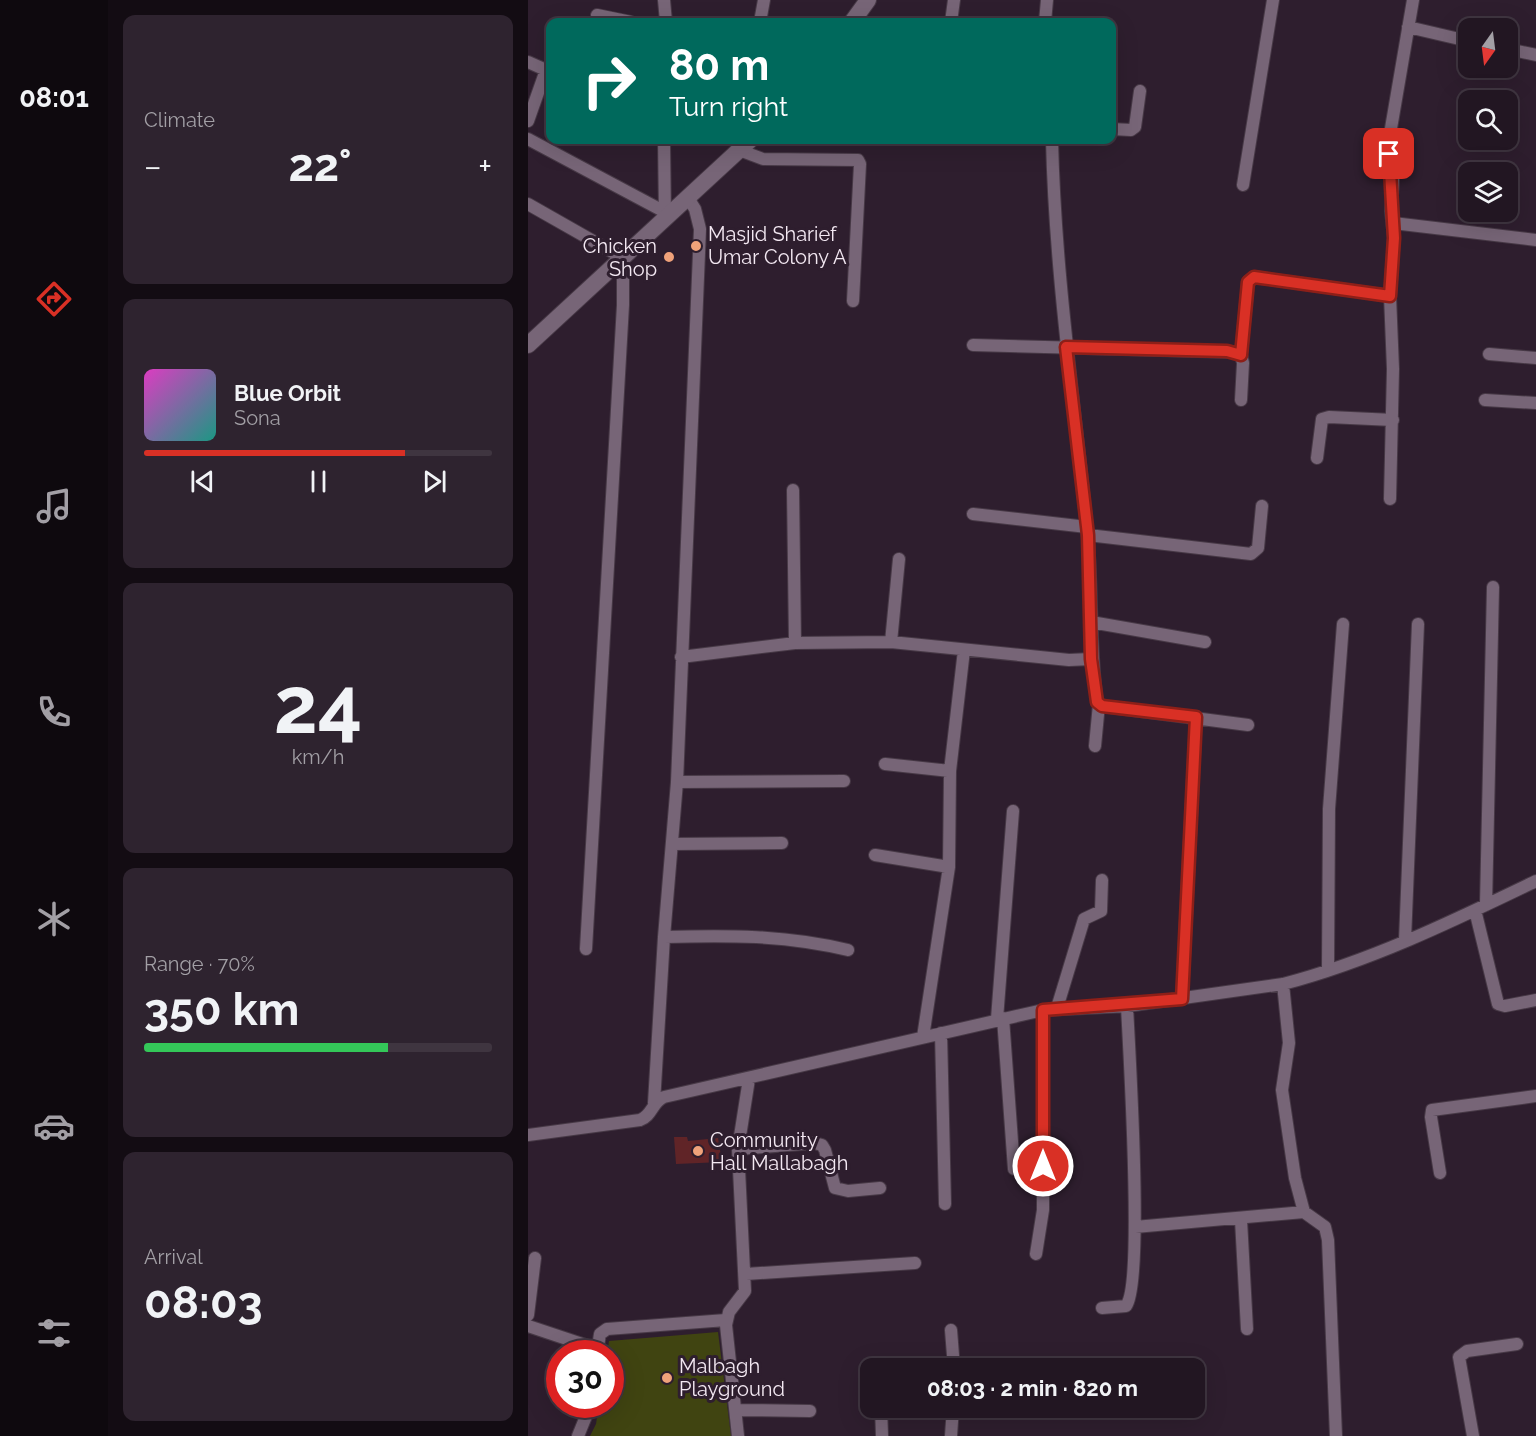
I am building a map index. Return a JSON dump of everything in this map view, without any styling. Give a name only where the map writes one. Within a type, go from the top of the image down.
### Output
[{"type":"street","points":[[664,0],[666,18]]},
{"type":"street","points":[[761,18],[764,0]]},
{"type":"street","points":[[855,18],[868,0]]},
{"type":"street","points":[[952,18],[954,0]]},
{"type":"street","points":[[1045,18],[1047,1],[1061,0]]},
{"type":"street","points":[[1243,185],[1273,0]]},
{"type":"street","points":[[1390,499],[1393,420],[1390,296],[1393,224],[1389,140],[1413,0]]},
{"type":"street","points":[[597,15],[612,18]]},
{"type":"street","points":[[1408,27],[1458,39]]},
{"type":"street","points":[[1518,51],[1536,55]]},
{"type":"street","points":[[528,62],[546,70],[528,121]]},
{"type":"street","points":[[1116,129],[1135,127],[1140,91]]},
{"type":"street","points":[[528,139],[665,215]]},
{"type":"street","points":[[664,144],[665,215]]},
{"type":"street","points":[[1052,144],[1054,227],[1087,531],[1091,659],[1099,704],[1095,746]]},
{"type":"street","points":[[528,345],[623,258],[665,215],[688,198],[744,145],[763,159],[858,160],[860,164],[853,301]]},
{"type":"street","points":[[528,1134],[640,1120],[649,1114],[654,1103],[664,936],[677,782],[696,369],[700,229],[695,209],[688,198]]},
{"type":"street","points":[[528,204],[623,258]]},
{"type":"street","points":[[1393,224],[1536,240]]},
{"type":"street","points":[[586,949],[622,317],[623,258]]},
{"type":"street","points":[[1241,400],[1244,363],[1241,355],[1250,278],[1390,296]]},
{"type":"street","points":[[973,345],[1227,351],[1241,355]]},
{"type":"street","points":[[1489,354],[1536,358]]},
{"type":"street","points":[[1485,399],[1536,403]]},
{"type":"street","points":[[1317,458],[1322,419],[1329,417],[1393,420]]},
{"type":"street","points":[[792,490],[795,643]]},
{"type":"street","points":[[973,514],[1251,554],[1258,548],[1262,506]]},
{"type":"street","points":[[891,642],[899,559]]},
{"type":"street","points":[[1493,586],[1481,907],[1498,1004],[1536,1000]]},
{"type":"street","points":[[1091,622],[1205,642]]},
{"type":"street","points":[[1328,970],[1329,809],[1343,624]]},
{"type":"street","points":[[1405,940],[1418,624]]},
{"type":"street","points":[[681,657],[795,643],[891,642],[1069,660],[1091,659]]},
{"type":"street","points":[[923,1037],[950,867],[950,771],[964,650]]},
{"type":"street","points":[[1099,704],[1248,724]]},
{"type":"street","points":[[1182,999],[1196,717]]},
{"type":"street","points":[[885,764],[950,771]]},
{"type":"street","points":[[677,782],[844,781]]},
{"type":"street","points":[[1013,811],[1000,1019],[1014,1168]]},
{"type":"street","points":[[672,844],[782,843]]},
{"type":"street","points":[[875,855],[950,867]]},
{"type":"street","points":[[1057,1008],[1084,919],[1101,911],[1102,880]]},
{"type":"street","points":[[654,1103],[664,1096],[749,1079],[1043,1010],[1127,1006],[1283,984],[1328,970],[1405,940],[1536,881]]},
{"type":"street","points":[[664,936],[748,934],[806,941],[848,950]]},
{"type":"street","points":[[1283,984],[1289,1043],[1282,1078],[1283,1102],[1295,1178],[1304,1212],[1325,1227],[1328,1232],[1336,1436]]},
{"type":"street","points":[[1102,1308],[1126,1306],[1131,1299],[1135,1227],[1127,1006]]},
{"type":"street","points":[[1036,1254],[1043,1210],[1043,1010]]},
{"type":"street","points":[[941,1033],[945,1204]]},
{"type":"street","points":[[738,1436],[726,1320],[742,1297],[746,1274],[738,1149],[749,1079]]},
{"type":"street","points":[[1440,1173],[1431,1117],[1432,1110],[1536,1096]]},
{"type":"street","points":[[738,1149],[799,1142],[822,1145],[835,1188],[839,1191],[880,1188]]},
{"type":"street","points":[[1135,1227],[1241,1220],[1304,1212]]},
{"type":"street","points":[[1241,1220],[1247,1329]]},
{"type":"street","points":[[528,1315],[535,1258]]},
{"type":"street","points":[[746,1274],[915,1263]]},
{"type":"street","points":[[599,1340],[600,1334],[607,1329],[726,1320]]},
{"type":"street","points":[[528,1326],[567,1340]]},
{"type":"street","points":[[951,1330],[953,1358]]},
{"type":"street","points":[[1473,1436],[1459,1357],[1467,1351],[1517,1344]]},
{"type":"street","points":[[737,1410],[810,1412]]},
{"type":"street","points":[[578,1436],[585,1418]]},
{"type":"street","points":[[881,1418],[882,1436]]},
{"type":"street","points":[[951,1436],[952,1418]]},
{"type":"green space","name":"Malbagh Playground","points":[[718,1332],[731,1436],[590,1436],[597,1418],[624,1418],[624,1340],[621,1340]]},
{"type":"building","name":"Community Hall Mallabagh","points":[[674,1137],[687,1137],[688,1141],[718,1138],[722,1162],[676,1164]]},
{"type":"place","name":"Masjid Sharief Umar Colony A","points":[[696,246]]},
{"type":"place","name":"Chicken Shop","points":[[669,257]]},
{"type":"place","name":"Community Hall Mallabagh","points":[[698,1151]]},
{"type":"place","name":"Malbagh Playground","points":[[667,1378]]},
{"type":"route","points":[[1043,1166],[1043,1010],[1127,1006],[1182,999],[1196,717],[1102,706],[1097,702],[1091,659],[1088,535],[1066,347],[1227,351],[1241,355],[1248,282],[1254,277],[1333,290],[1390,296],[1394,238],[1390,203],[1393,180],[1389,154]]}]
